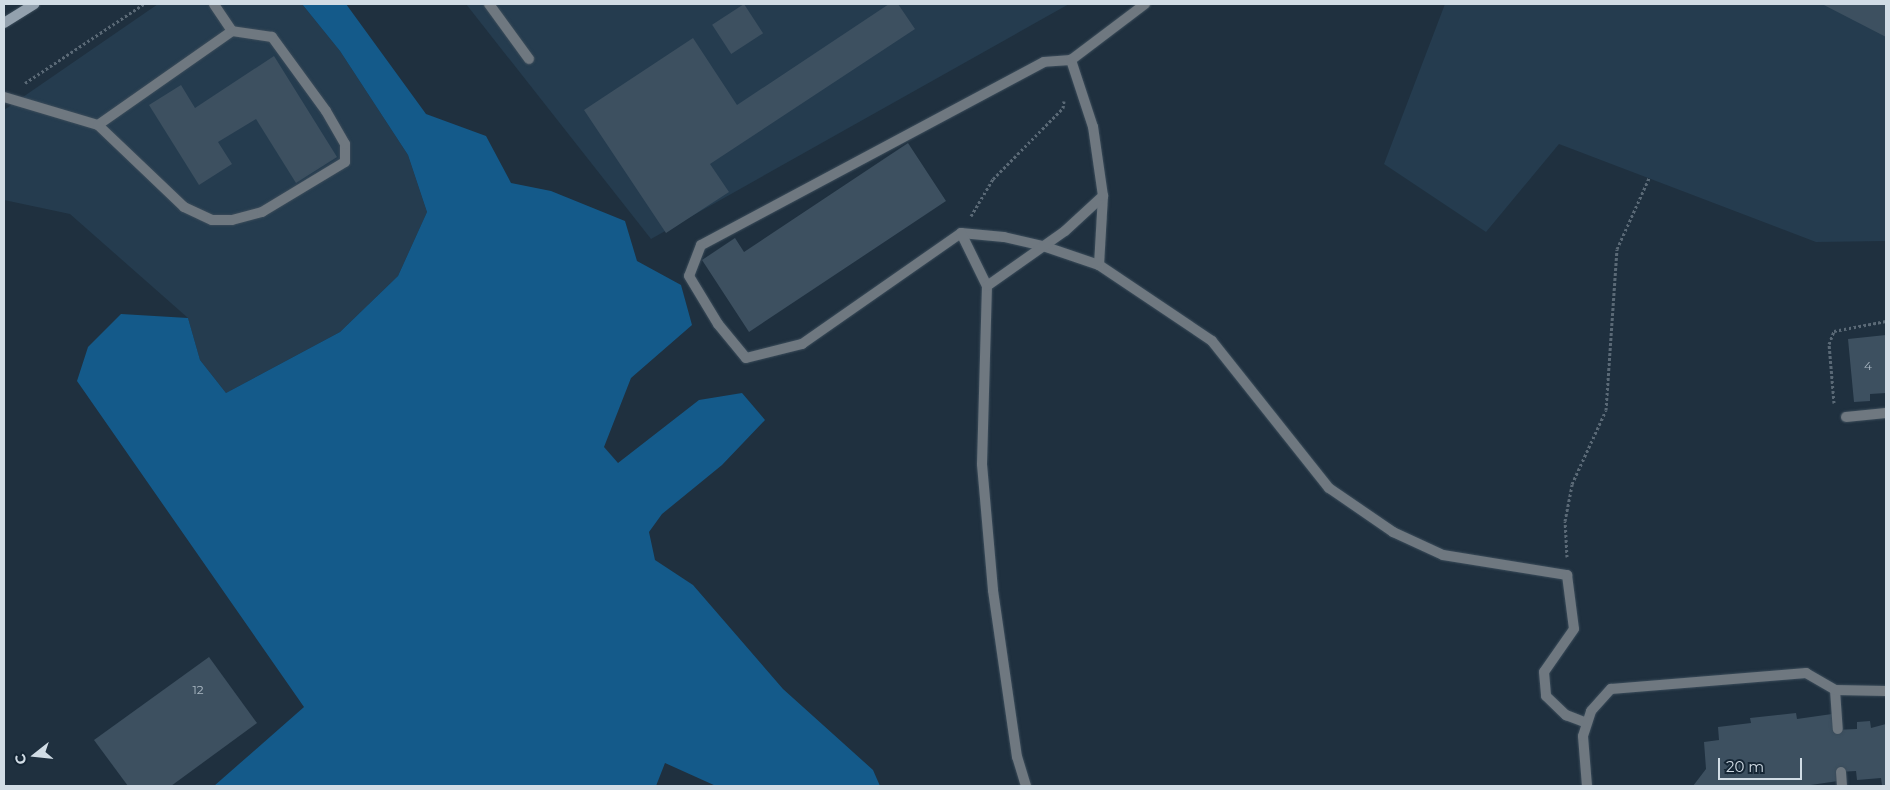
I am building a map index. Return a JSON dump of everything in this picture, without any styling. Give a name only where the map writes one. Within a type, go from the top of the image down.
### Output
[{"type":"main road","points":[[4,23],[34,4]]},
{"type":"lane","points":[[214,4],[232,31]]},
{"type":"lane","points":[[489,4],[529,59]]},
{"type":"lane","points":[[1145,4],[1071,60],[1044,62],[701,245],[689,276],[718,324],[746,358],[802,344],[961,233],[1004,237],[1043,246],[1099,265],[1212,341],[1329,488],[1393,532],[1443,555],[1567,575],[1574,630],[1544,672],[1546,696],[1566,715],[1587,724]]},
{"type":"lane","points":[[4,97],[98,125],[184,207],[212,220],[232,220],[262,212],[345,162],[345,144],[326,111],[272,37],[232,31],[98,125]]},
{"type":"lane","points":[[1071,60],[1093,127],[1103,196],[1099,265]]},
{"type":"lane","points":[[987,286],[1043,246],[1103,196]]},
{"type":"lane","points":[[961,233],[987,286],[982,464],[993,590],[1017,756],[1026,786]]},
{"type":"lane","points":[[1846,417],[1886,413]]},
{"type":"lane","points":[[1586,786],[1583,736],[1591,711],[1612,689],[1806,673],[1835,690],[1886,692]]},
{"type":"lane","points":[[1835,690],[1838,729]]},
{"type":"lane","points":[[1841,772],[1842,786]]},
{"type":"path","points":[[20,86],[144,4]]},
{"type":"path","points":[[961,233],[993,180],[1062,108],[1064,98]]},
{"type":"path","points":[[1567,575],[1565,521],[1572,484],[1606,410],[1617,250],[1649,178]]},
{"type":"path","points":[[1846,417],[1835,411],[1829,344],[1834,331],[1886,321]]},
{"type":"shaded area","points":[[158,4],[302,4],[340,51],[408,155],[427,212],[398,276],[340,332],[226,393],[200,360],[188,318],[70,214],[4,200],[4,110]]},
{"type":"shaded area","points":[[302,4],[346,4],[426,114],[486,136],[511,183],[551,191],[625,221],[637,261],[681,285],[692,325],[631,378],[604,447],[618,463],[699,400],[742,393],[765,420],[722,465],[662,514],[649,532],[655,560],[693,585],[783,689],[873,770],[880,786],[716,786],[665,763],[656,786],[214,786],[304,707],[77,381],[88,347],[121,314],[188,318],[200,360],[226,393],[340,332],[398,276],[427,212],[408,155],[340,51]]},
{"type":"shaded area","points":[[466,4],[1069,4],[651,239]]},
{"type":"shaded area","points":[[1445,4],[1886,4],[1886,241],[1816,242],[1559,144],[1486,232],[1384,164]]},
{"type":"building","points":[[744,4],[763,33],[731,54],[712,25]]},
{"type":"building","points":[[889,4],[898,4],[915,29],[710,164],[729,192],[666,233],[584,110],[693,38],[737,105]]},
{"type":"building","points":[[1822,4],[1886,4],[1886,37]]},
{"type":"building","points":[[274,56],[337,157],[296,183],[256,119],[218,142],[232,164],[199,185],[149,105],[181,85],[195,108]]},
{"type":"building","points":[[908,143],[946,201],[749,332],[702,260],[735,238],[744,252]]},
{"type":"building","points":[[1886,335],[1886,393],[1870,394],[1870,401],[1854,402],[1848,339]]},
{"type":"building","points":[[209,657],[257,723],[171,786],[128,786],[94,740]]},
{"type":"building","points":[[1796,713],[1797,719],[1832,714],[1833,730],[1857,729],[1857,722],[1870,721],[1871,728],[1886,724],[1886,785],[1882,785],[1881,778],[1857,780],[1856,771],[1838,772],[1838,781],[1804,786],[1693,786],[1706,769],[1704,742],[1719,740],[1718,727],[1751,723],[1750,718]]}]
